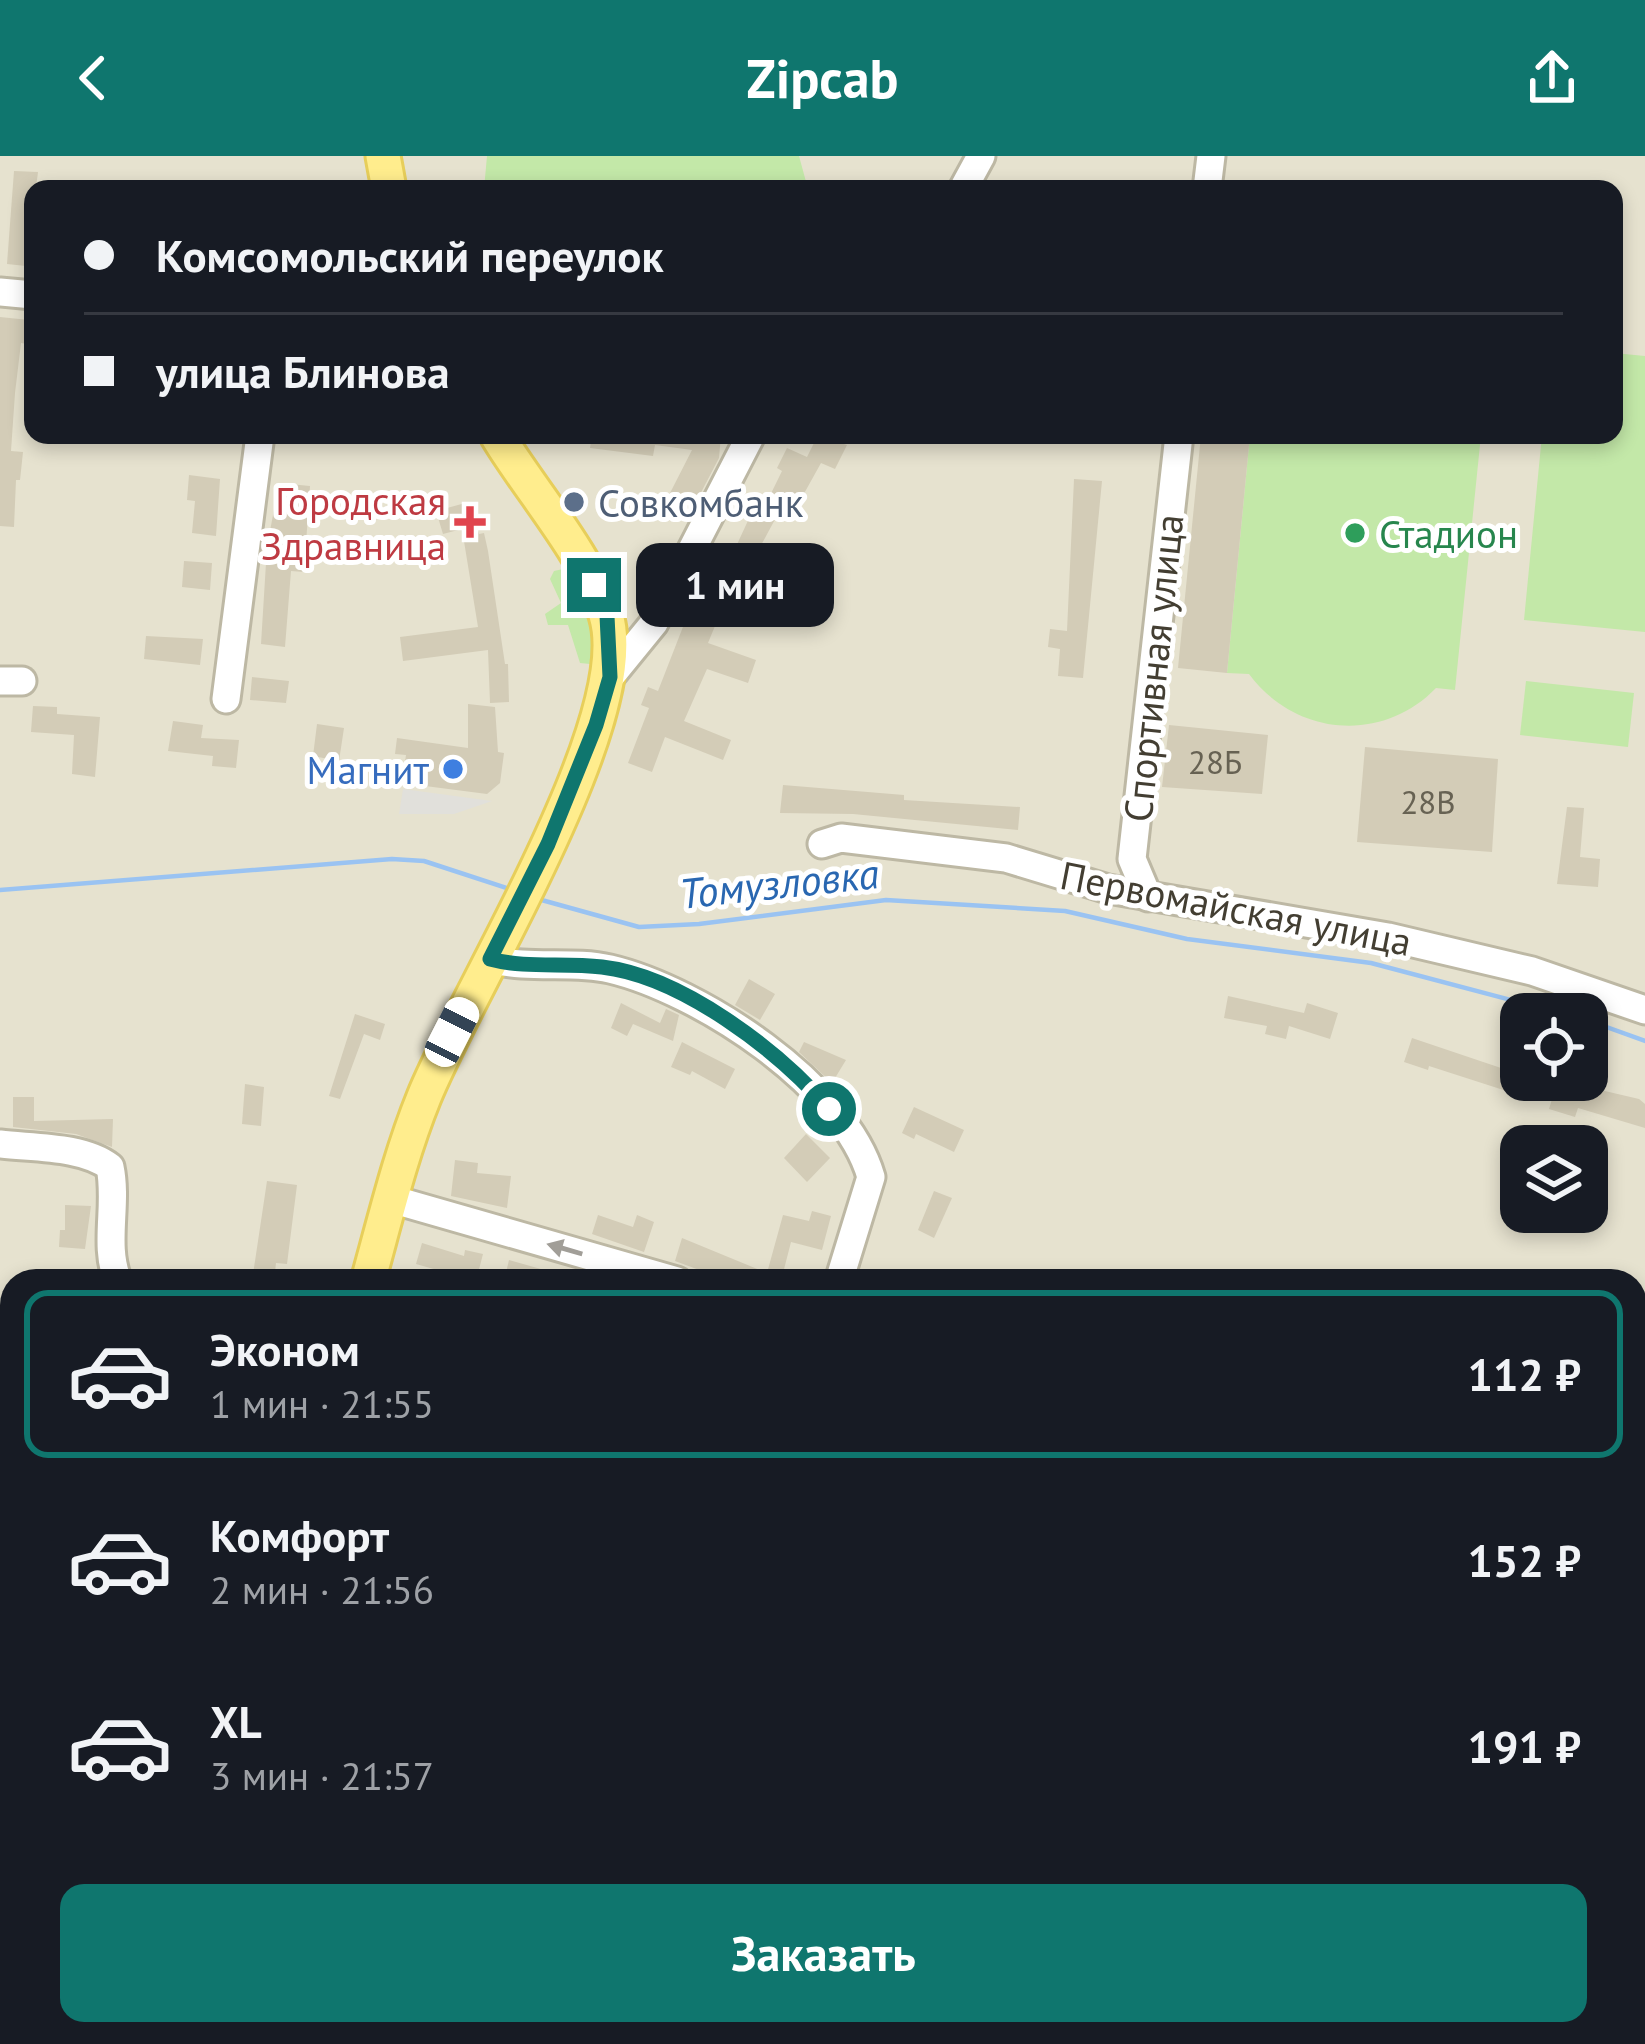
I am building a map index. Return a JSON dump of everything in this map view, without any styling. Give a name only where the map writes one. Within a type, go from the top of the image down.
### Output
[{"type":"main road","points":[[372,1269],[422,1100],[548,844],[610,677],[607,616],[594,585],[503,444]]},
{"type":"street","points":[[226,699],[259,444]]},
{"type":"street","points":[[610,677],[654,623],[747,444]]},
{"type":"street","name":"Спортивная улица","points":[[1148,897],[1132,859],[1178,444]]},
{"type":"street","name":"Первомайская улица","points":[[822,844],[841,838],[1006,858],[1108,889],[1388,937],[1532,971],[1645,1010]]},
{"type":"street","points":[[490,959],[520,967],[602,967],[650,980],[744,1030],[808,1085],[850,1133],[871,1177],[843,1269]]},
{"type":"street","points":[[0,1144],[78,1154],[110,1167],[114,1269]]},
{"type":"street","points":[[392,1199],[635,1269]]},
{"type":"shaded area","points":[[0,156],[1645,156],[1645,1269],[0,1269]]},
{"type":"shaded area","points":[[403,789],[492,801],[454,814],[399,814]]},
{"type":"green space","points":[[487,156],[799,156],[806,180],[485,180]]},
{"type":"green space","points":[[1623,354],[1645,356],[1645,632],[1524,620],[1541,444],[1623,444]]},
{"type":"green space","name":"Стадион","points":[[1249,444],[1480,444],[1455,690],[1436,688],[1390,718],[1340,725],[1290,710],[1249,674],[1227,673]]},
{"type":"green space","points":[[554,571],[572,574],[598,636],[590,664],[580,663],[568,625],[548,625],[545,614],[561,603],[550,579]]},
{"type":"green space","points":[[1526,681],[1634,693],[1628,747],[1520,735]]},
{"type":"building","points":[[14,171],[38,172],[37,180],[24,180],[24,266],[7,264]]},
{"type":"building","points":[[0,317],[24,319],[24,344],[11,451],[23,452],[20,480],[16,480],[14,527],[0,526]]},
{"type":"building","points":[[591,444],[720,444],[719,458],[694,506],[669,495],[692,450],[655,445],[653,456],[590,448]]},
{"type":"building","points":[[814,444],[847,445],[835,469],[821,463],[791,517],[779,512],[739,586],[730,613],[722,609],[708,643],[756,660],[748,683],[707,669],[684,721],[731,740],[723,760],[665,737],[652,772],[628,763],[649,708],[641,705],[648,687],[658,691],[688,614],[702,620],[752,512],[760,516],[782,471],[777,468],[787,448],[807,457]]},
{"type":"building","points":[[1200,444],[1249,444],[1227,673],[1178,668]]},
{"type":"building","points":[[189,475],[220,479],[216,536],[192,533],[195,501],[187,500]]},
{"type":"building","points":[[1074,479],[1102,481],[1083,678],[1058,676],[1060,649],[1048,647],[1050,629],[1067,631]]},
{"type":"building","points":[[279,483],[310,486],[304,572],[291,571],[285,647],[261,644],[267,547]]},
{"type":"building","points":[[469,502],[488,551],[508,664],[509,702],[490,703],[488,650],[403,661],[400,637],[478,627],[462,529],[443,534],[436,511]]},
{"type":"building","points":[[184,561],[212,563],[210,590],[182,587]]},
{"type":"building","points":[[146,636],[203,639],[200,665],[144,659]]},
{"type":"building","points":[[252,677],[289,681],[286,703],[250,700]]},
{"type":"building","name":"Магнит","points":[[468,704],[495,707],[498,752],[504,753],[500,783],[487,794],[402,783],[406,755],[395,754],[397,738],[468,748]]},
{"type":"building","points":[[33,706],[57,707],[57,714],[100,717],[95,777],[72,774],[74,735],[31,732]]},
{"type":"building","points":[[173,721],[203,725],[201,738],[239,740],[236,768],[212,766],[213,756],[168,751]]},
{"type":"building","points":[[317,724],[344,728],[339,761],[313,756]]},
{"type":"building","points":[[1169,725],[1268,735],[1262,794],[1162,787]]},
{"type":"building","points":[[1365,747],[1498,759],[1492,852],[1357,842]]},
{"type":"building","points":[[783,785],[904,795],[904,800],[1020,807],[1018,830],[853,814],[780,813]]},
{"type":"building","points":[[1567,807],[1584,808],[1580,857],[1600,859],[1598,887],[1557,884]]},
{"type":"building","points":[[749,979],[775,994],[760,1020],[735,1005]]},
{"type":"building","points":[[1228,996],[1304,1013],[1307,1003],[1338,1013],[1330,1039],[1289,1026],[1286,1039],[1265,1034],[1267,1026],[1224,1018]]},
{"type":"building","points":[[621,1003],[660,1023],[666,1009],[679,1015],[673,1041],[633,1024],[627,1036],[611,1028]]},
{"type":"building","points":[[355,1014],[385,1024],[380,1040],[364,1034],[340,1099],[329,1096]]},
{"type":"building","points":[[1412,1038],[1500,1068],[1500,1089],[1429,1066],[1428,1070],[1404,1062]]},
{"type":"building","points":[[682,1042],[735,1069],[725,1089],[692,1071],[690,1075],[671,1067]]},
{"type":"building","points":[[804,1042],[846,1060],[832,1083],[799,1052]]},
{"type":"building","points":[[245,1084],[264,1087],[261,1126],[242,1124]]},
{"type":"building","points":[[1608,1092],[1645,1104],[1645,1128],[1578,1108],[1575,1117],[1549,1109],[1551,1101],[1608,1101]]},
{"type":"building","points":[[13,1097],[34,1097],[34,1121],[113,1119],[112,1147],[76,1134],[13,1127]]},
{"type":"building","points":[[914,1107],[964,1130],[954,1152],[916,1134],[914,1139],[902,1133]]},
{"type":"building","points":[[806,1134],[830,1158],[807,1182],[784,1158]]},
{"type":"building","points":[[455,1160],[478,1163],[477,1173],[511,1176],[507,1208],[451,1196]]},
{"type":"building","points":[[267,1181],[297,1185],[287,1264],[254,1269]]},
{"type":"building","points":[[934,1191],[952,1198],[934,1238],[918,1230]]},
{"type":"building","points":[[65,1205],[91,1206],[85,1249],[59,1247]]},
{"type":"building","points":[[812,1211],[831,1216],[822,1250],[791,1242],[784,1269],[768,1269],[783,1215],[809,1221]]},
{"type":"building","points":[[598,1215],[633,1227],[637,1215],[654,1222],[644,1252],[592,1234]]},
{"type":"building","points":[[682,1238],[757,1269],[697,1269],[675,1261]]},
{"type":"building","points":[[422,1243],[464,1256],[465,1250],[483,1254],[479,1269],[416,1264]]},
{"type":"building","points":[[509,1260],[541,1269],[507,1269]]},
{"type":"waterway","name":"Томузловка","points":[[0,890],[392,859],[424,861],[510,889]]},
{"type":"waterway","name":"Томузловка","points":[[538,899],[639,927],[886,900],[1065,911],[1187,939],[1371,963],[1500,997]]},
{"type":"waterway","name":"Томузловка","points":[[1608,1028],[1645,1041]]},
{"type":"place","name":"Совкомбанк","points":[[574,502]]},
{"type":"place","name":"Городская Здравница","points":[[470,522]]},
{"type":"place","name":"Стадион","points":[[1355,533]]},
{"type":"place","name":"Магнит","points":[[453,769]]},
{"type":"route","points":[[594,585],[607,616],[610,677],[548,844],[490,959],[520,967],[602,967],[650,980],[744,1030],[829,1109]]}]
